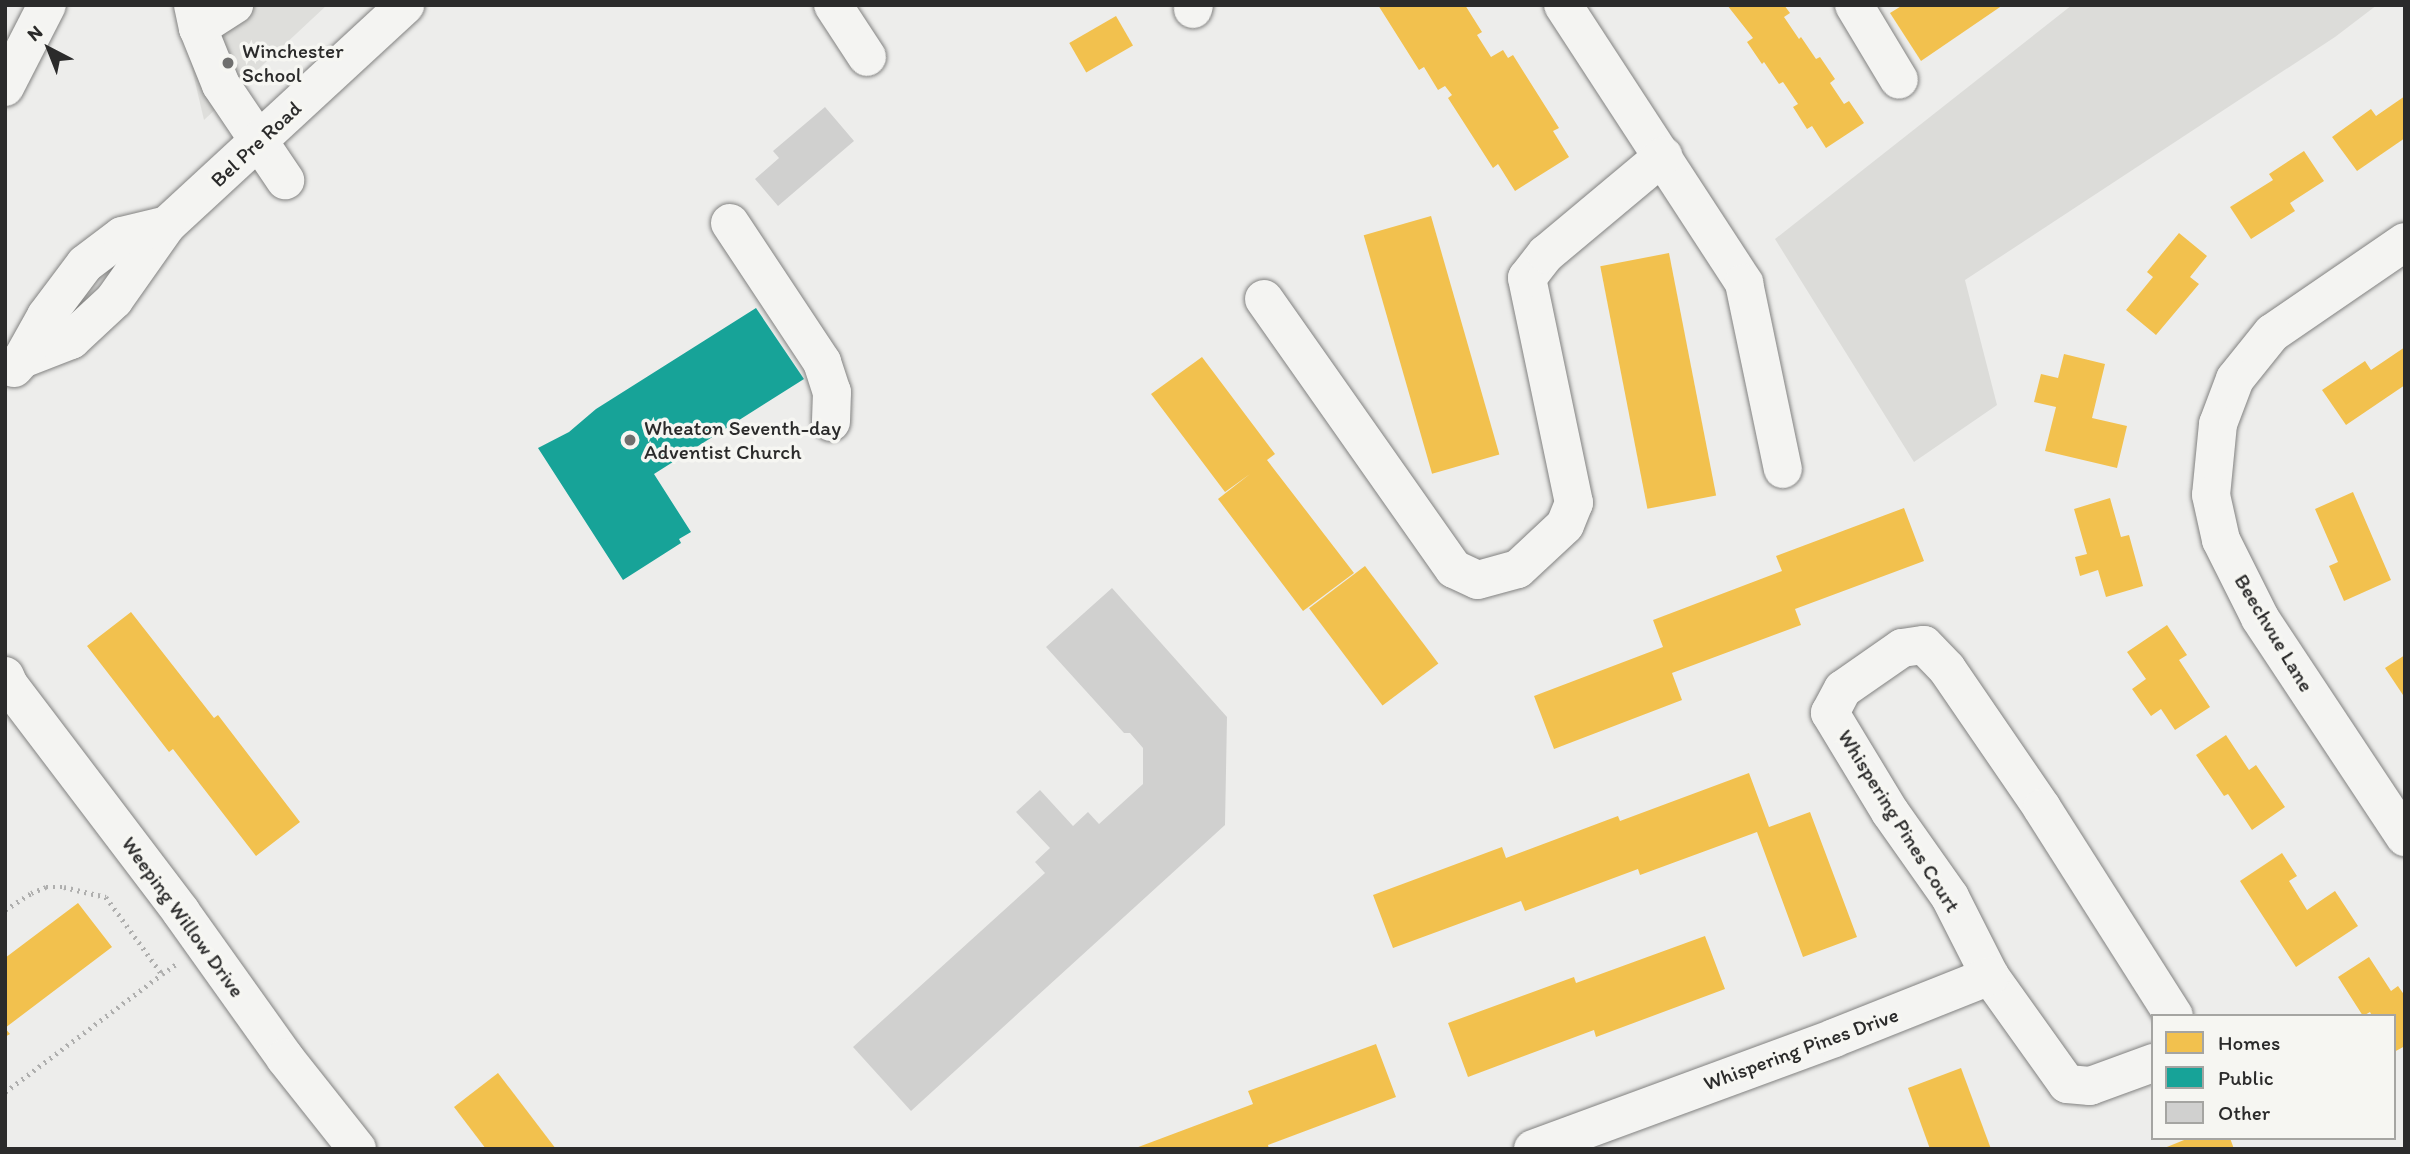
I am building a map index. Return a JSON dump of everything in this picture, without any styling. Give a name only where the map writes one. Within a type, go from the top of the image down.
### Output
[{"type":"street","points":[[5,87],[47,5]]},
{"type":"street","points":[[234,5],[195,17],[221,85],[285,180]]},
{"type":"street","name":"Bel Pre Road","points":[[14,368],[46,316],[85,264],[122,236],[167,225],[405,5]]},
{"type":"street","points":[[834,5],[867,57]]},
{"type":"street","points":[[1563,5],[1744,283],[1783,469]]},
{"type":"street","points":[[1854,5],[1899,80]]},
{"type":"street","points":[[1264,299],[1454,569],[1478,580],[1518,569],[1565,525],[1574,503],[1527,278],[1545,254],[1663,156]]},
{"type":"street","points":[[730,223],[822,362],[832,392],[831,422]]},
{"type":"street","name":"Beechvue Lane","points":[[2405,242],[2272,333],[2235,379],[2218,424],[2211,495],[2221,540],[2260,618],[2405,837]]},
{"type":"street","name":"Whispering Pines Court","points":[[2151,1064],[2090,1086],[2067,1084],[1990,976],[1950,897],[1890,812],[1830,713],[1843,689],[1902,648],[1924,645],[1947,669],[2137,953],[2173,1014]]},
{"type":"street","name":"Weeping Willow Drive","points":[[7,681],[203,943],[285,1058],[357,1149]]},
{"type":"street","name":"Whispering Pines Drive","points":[[1533,1149],[1616,1134],[1834,1038],[1990,976]]},
{"type":"path","points":[[5,910],[31,892],[46,887],[64,887],[106,897],[162,974]]},
{"type":"path","points":[[5,1092],[203,943]]},
{"type":"shaded area","name":"Winchester School","points":[[177,5],[327,5],[204,120]]},
{"type":"shaded area","points":[[2072,5],[2377,5],[2335,37],[1965,280],[1997,405],[1914,462],[1775,239]]},
{"type":"building: Homes","points":[[1378,5],[1465,5],[1482,32],[1477,35],[1491,57],[1503,50],[1508,58],[1513,55],[1559,128],[1553,131],[1569,157],[1515,191],[1498,164],[1493,168],[1448,98],[1452,95],[1445,86],[1438,90],[1424,67],[1419,70]]},
{"type":"building: Homes","points":[[1727,5],[1784,5],[1790,13],[1784,17],[1816,59],[1820,57],[1835,79],[1830,83],[1844,104],[1849,101],[1864,123],[1826,148],[1812,126],[1807,129],[1793,107],[1798,104],[1783,82],[1779,84],[1764,62],[1762,64],[1747,42],[1753,38]]},
{"type":"building: Homes","points":[[1903,5],[2003,5],[1921,61],[1890,13]]},
{"type":"building: Homes","points":[[1116,16],[1133,45],[1086,72],[1069,43]]},
{"type":"building: Homes","points":[[2405,96],[2405,138],[2357,171],[2332,137],[2371,109],[2376,116]]},
{"type":"building: Homes","points":[[2304,151],[2324,181],[2290,203],[2295,211],[2251,239],[2230,207],[2273,180],[2269,174]]},
{"type":"building: Homes","points":[[1431,216],[1499,454],[1432,474],[1364,235]]},
{"type":"building: Homes","points":[[2179,233],[2207,256],[2190,277],[2199,284],[2156,335],[2126,310],[2153,277],[2147,272]]},
{"type":"building: Homes","points":[[1669,253],[1716,495],[1647,509],[1600,266]]},
{"type":"building: Homes","points":[[2405,347],[2405,385],[2346,425],[2322,390],[2365,361],[2371,370]]},
{"type":"building: Homes","points":[[2064,354],[2105,364],[2092,418],[2127,426],[2117,468],[2045,451],[2056,407],[2034,402],[2041,374],[2058,378]]},
{"type":"building: Homes","points":[[1202,357],[1275,454],[1267,460],[1354,573],[1303,611],[1218,499],[1250,474],[1225,492],[1151,394]]},
{"type":"building: Homes","points":[[2353,492],[2391,580],[2344,601],[2329,566],[2338,562],[2315,509]]},
{"type":"building: Homes","points":[[2110,498],[2121,537],[2129,535],[2143,586],[2106,597],[2098,570],[2080,576],[2075,557],[2087,554],[2074,509]]},
{"type":"building: Homes","points":[[1904,508],[1924,561],[1795,609],[1801,625],[1672,673],[1682,700],[1554,749],[1534,696],[1663,647],[1653,620],[1782,571],[1776,556]]},
{"type":"building: Homes","points":[[1365,566],[1438,663],[1383,706],[1309,608]]},
{"type":"building: Homes","points":[[131,612],[214,718],[218,715],[300,822],[256,856],[173,749],[169,752],[87,646]]},
{"type":"building: Homes","points":[[2167,625],[2187,655],[2179,660],[2210,707],[2175,730],[2161,709],[2151,716],[2132,689],[2146,679],[2127,652]]},
{"type":"building: Homes","points":[[2405,655],[2405,698],[2385,668]]},
{"type":"building: Homes","points":[[2226,735],[2249,770],[2256,765],[2285,807],[2252,830],[2228,794],[2224,796],[2196,755]]},
{"type":"building: Homes","points":[[1749,773],[1769,827],[1810,812],[1857,937],[1803,957],[1757,832],[1640,875],[1638,869],[1525,911],[1521,901],[1393,948],[1373,895],[1502,847],[1506,858],[1618,816],[1620,821]]},
{"type":"building: Homes","points":[[2282,853],[2297,876],[2289,881],[2307,910],[2335,891],[2358,926],[2296,967],[2240,881]]},
{"type":"building: Homes","points":[[78,903],[112,947],[5,1028],[5,958]]},
{"type":"building: Homes","points":[[1705,936],[1725,989],[1596,1037],[1594,1030],[1468,1077],[1448,1023],[1574,977],[1576,983]]},
{"type":"building: Homes","points":[[2369,957],[2391,991],[2398,986],[2405,996],[2405,1046],[2396,1051],[2396,1014],[2362,1014],[2338,977]]},
{"type":"building: Homes","points":[[1376,1044],[1396,1097],[1268,1145],[1269,1149],[1133,1149],[1253,1104],[1248,1091]]},
{"type":"building: Homes","points":[[1961,1068],[1991,1149],[1930,1149],[1908,1088]]},
{"type":"building: Homes","points":[[498,1073],[556,1149],[486,1149],[454,1107]]},
{"type":"building: Homes","points":[[2184,1140],[2231,1140],[2234,1149],[2162,1149]]},
{"type":"building: Public","name":"Wheaton Seventh-day Adventist Church","points":[[756,308],[804,379],[654,474],[691,532],[679,539],[681,543],[623,580],[538,448],[569,432],[596,409]]},
{"type":"building: Other","points":[[825,107],[854,141],[778,206],[755,179],[779,158],[773,151]]},
{"type":"building: Other","points":[[1112,588],[1227,717],[1225,825],[911,1111],[853,1047],[1045,873],[1035,862],[1050,848],[1016,812],[1040,790],[1073,826],[1088,812],[1099,824],[1143,784],[1143,748],[1130,733],[1124,733],[1046,647]]},
{"type":"place","name":"Winchester School","points":[[228,63]]},
{"type":"place","name":"Wheaton Seventh-day Adventist Church","points":[[630,440]]}]
